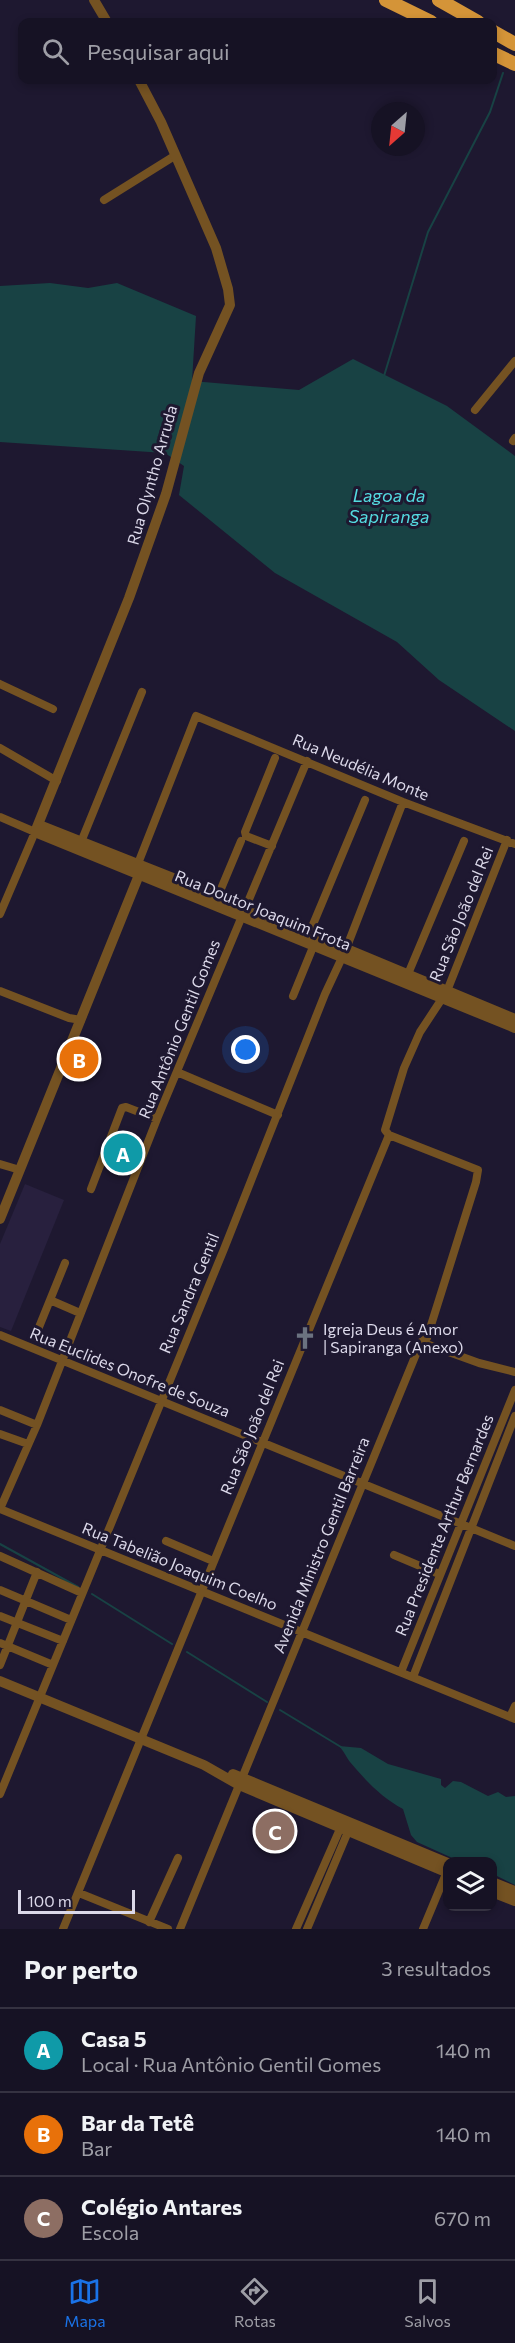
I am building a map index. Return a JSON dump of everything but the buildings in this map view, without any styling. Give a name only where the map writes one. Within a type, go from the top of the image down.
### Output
[{"type":"highway","points":[[386,0],[423,18]]},
{"type":"highway","points":[[439,0],[471,18]]},
{"type":"highway","points":[[497,34],[515,44]]},
{"type":"highway","points":[[497,55],[515,64]]},
{"type":"street","points":[[94,0],[105,18]]},
{"type":"street","name":"Rua Olyntho Arruda","points":[[0,914],[57,781],[129,598],[172,469],[199,373],[226,315],[229,295],[216,248],[176,155],[141,84]]},
{"type":"street","points":[[104,200],[176,155]]},
{"type":"street","points":[[475,410],[515,361]]},
{"type":"street","points":[[0,684],[53,709]]},
{"type":"street","points":[[80,846],[142,692]]},
{"type":"street","name":"Rua Neudélia Monte","points":[[141,871],[139,861],[196,716],[403,802],[511,842]]},
{"type":"street","points":[[0,748],[57,781]]},
{"type":"street","points":[[272,846],[246,836],[245,832],[275,758]]},
{"type":"street","name":"Rua Antônio Gentil Gomes","points":[[0,1509],[37,1425],[177,1072],[307,761]]},
{"type":"street","points":[[309,934],[365,800]]},
{"type":"street","name":"Rua Sandra Gentil","points":[[0,1794],[278,1115],[403,802]]},
{"type":"street","name":"Rua Doutor Joaquim Frota","points":[[0,817],[37,829],[244,911],[309,934],[343,953],[444,994],[515,1019]]},
{"type":"street","points":[[218,896],[241,841]]},
{"type":"street","points":[[408,974],[464,841]]},
{"type":"street","name":"Rua São João del Rei","points":[[63,1929],[261,1442],[389,1135],[385,1130],[404,1068],[420,1032],[444,994],[511,842]]},
{"type":"street","points":[[0,1219],[141,871]]},
{"type":"street","name":"Rua Doutor Joaquim Frota","points":[[141,871],[218,896],[313,947],[343,953],[408,974],[515,1028]]},
{"type":"street","points":[[293,996],[313,947]]},
{"type":"street","points":[[0,991],[69,1018],[81,1020]]},
{"type":"street","points":[[177,1072],[278,1115]]},
{"type":"street","points":[[91,1189],[122,1108],[126,1107],[158,1119]]},
{"type":"street","name":"Avenida Ministro Gentil Barreira","points":[[180,1929],[361,1484],[421,1342],[427,1338],[478,1170],[389,1135]]},
{"type":"street","points":[[0,1164],[20,1170]]},
{"type":"street","points":[[35,1337],[65,1263]]},
{"type":"street","points":[[50,1300],[80,1313]]},
{"type":"street","name":"Rua Euclides Onofre de Souza","points":[[0,1335],[515,1546]]},
{"type":"street","points":[[421,1342],[479,1363],[515,1372]]},
{"type":"street","name":"Rua Presidente Arthur Bernardes","points":[[401,1672],[459,1523],[515,1390]]},
{"type":"street","points":[[0,1410],[37,1425]]},
{"type":"street","name":"Rua Presidente Arthur Bernardes","points":[[412,1677],[515,1416]]},
{"type":"street","points":[[0,1434],[28,1444]]},
{"type":"street","name":"Rua Tabelião Joaquim Coelho","points":[[0,1509],[513,1718]]},
{"type":"street","points":[[166,1541],[213,1561]]},
{"type":"street","points":[[394,1555],[439,1574]]},
{"type":"street","points":[[0,1556],[82,1593]]},
{"type":"street","points":[[0,1665],[4,1644],[17,1623],[37,1572]]},
{"type":"street","points":[[0,1590],[71,1620]]},
{"type":"street","points":[[0,1616],[63,1641]]},
{"type":"street","points":[[4,1644],[53,1665]]},
{"type":"street","points":[[0,1681],[443,1867]]},
{"type":"street","points":[[513,1718],[515,1706]]},
{"type":"street","points":[[296,1929],[346,1827]]},
{"type":"street","points":[[307,1929],[346,1827]]},
{"type":"street","points":[[149,1922],[177,1858]]},
{"type":"street","points":[[423,1929],[443,1879]]},
{"type":"street","points":[[497,1884],[515,1891]]},
{"type":"street","points":[[79,1893],[168,1929]]},
{"type":"street","points":[[497,1894],[515,1901]]},
{"type":"shaded area","points":[[25,1184],[64,1200],[11,1331],[0,1327],[0,1244]]},
{"type":"water","name":"Lagoa da Sapiranga","points":[[50,283],[88,288],[117,283],[196,316],[192,381],[299,390],[353,359],[447,406],[515,456],[515,731],[439,680],[397,642],[275,573],[179,495],[184,466],[165,453],[0,442],[0,286]]},
{"type":"water","points":[[339,1746],[361,1748],[388,1764],[441,1779],[441,1785],[445,1788],[453,1781],[461,1782],[488,1796],[498,1792],[506,1797],[515,1796],[515,1885],[497,1876],[497,1857],[450,1857],[417,1842],[411,1835],[403,1809],[388,1800],[368,1782]]},
{"type":"waterway","points":[[384,376],[428,232],[490,112],[503,73]]},
{"type":"waterway","points":[[0,1544],[78,1587]]},
{"type":"waterway","points":[[92,1594],[172,1644]]},
{"type":"waterway","points":[[187,1652],[267,1702]]},
{"type":"waterway","points":[[280,1710],[341,1747]]},
{"type":"place","name":"Bar da Tetê","points":[[79,1059]]},
{"type":"place","name":"Casa 5","points":[[123,1153]]},
{"type":"place","name":"Igreja Deus é Amor | Sapiranga (Anexo)","points":[[305,1338]]},
{"type":"place","name":"Colégio Antares","points":[[275,1831]]}]
